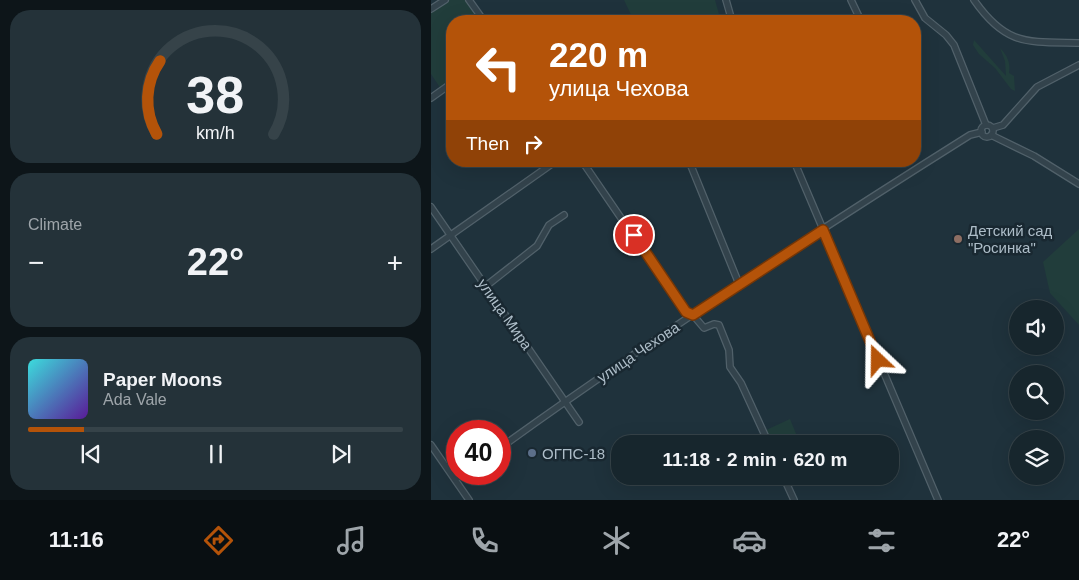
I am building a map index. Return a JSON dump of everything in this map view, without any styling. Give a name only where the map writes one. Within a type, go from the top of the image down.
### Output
[{"type":"street","points":[[431,10],[445,0]]},
{"type":"street","points":[[469,0],[480,15]]},
{"type":"street","points":[[726,0],[730,15]]},
{"type":"street","points":[[851,0],[858,15]]},
{"type":"street","points":[[915,0],[925,18],[946,34],[954,45],[990,130],[1079,184]]},
{"type":"street","points":[[974,0],[993,25],[1013,37],[1036,42],[1079,42]]},
{"type":"street","points":[[990,130],[985,137],[981,132],[1003,125],[1037,87],[1079,65]]},
{"type":"street","points":[[431,98],[446,87]]},
{"type":"street","name":"улица Чехова","points":[[511,440],[565,401],[739,284],[970,136],[981,132]]},
{"type":"street","points":[[431,249],[547,167]]},
{"type":"street","points":[[586,167],[686,312],[693,315],[704,328],[714,324],[719,325],[729,350],[730,367],[741,383],[764,435]]},
{"type":"street","points":[[691,167],[739,284]]},
{"type":"street","points":[[797,167],[938,500]]},
{"type":"street","name":"улица Мира","points":[[431,207],[579,422]]},
{"type":"street","points":[[486,286],[537,246],[549,225],[564,215]]},
{"type":"street","points":[[431,445],[446,466]]},
{"type":"street","points":[[459,485],[469,500]]},
{"type":"street","points":[[787,485],[793,500]]},
{"type":"green space","points":[[449,0],[466,0],[477,15],[446,15],[446,85],[441,89],[431,74],[431,12]]},
{"type":"green space","points":[[624,0],[715,0],[719,15],[631,15]]},
{"type":"green space","points":[[974,40],[1006,76],[1005,61],[1000,48],[1009,63],[1009,73],[1014,76],[1015,91],[1011,89],[995,68],[979,54],[973,45]]},
{"type":"green space","points":[[1079,229],[1079,325],[1064,308],[1064,300],[1056,300],[1050,293],[1043,262]]},
{"type":"green space","points":[[790,419],[797,435],[768,435],[766,430]]},
{"type":"place","name":"Детский сад \"Росинка\"","points":[[958,239]]},
{"type":"place","name":"ОГПС-18","points":[[532,453]]},
{"type":"route","points":[[634,235],[686,312],[693,315],[823,230],[878,360]]}]
